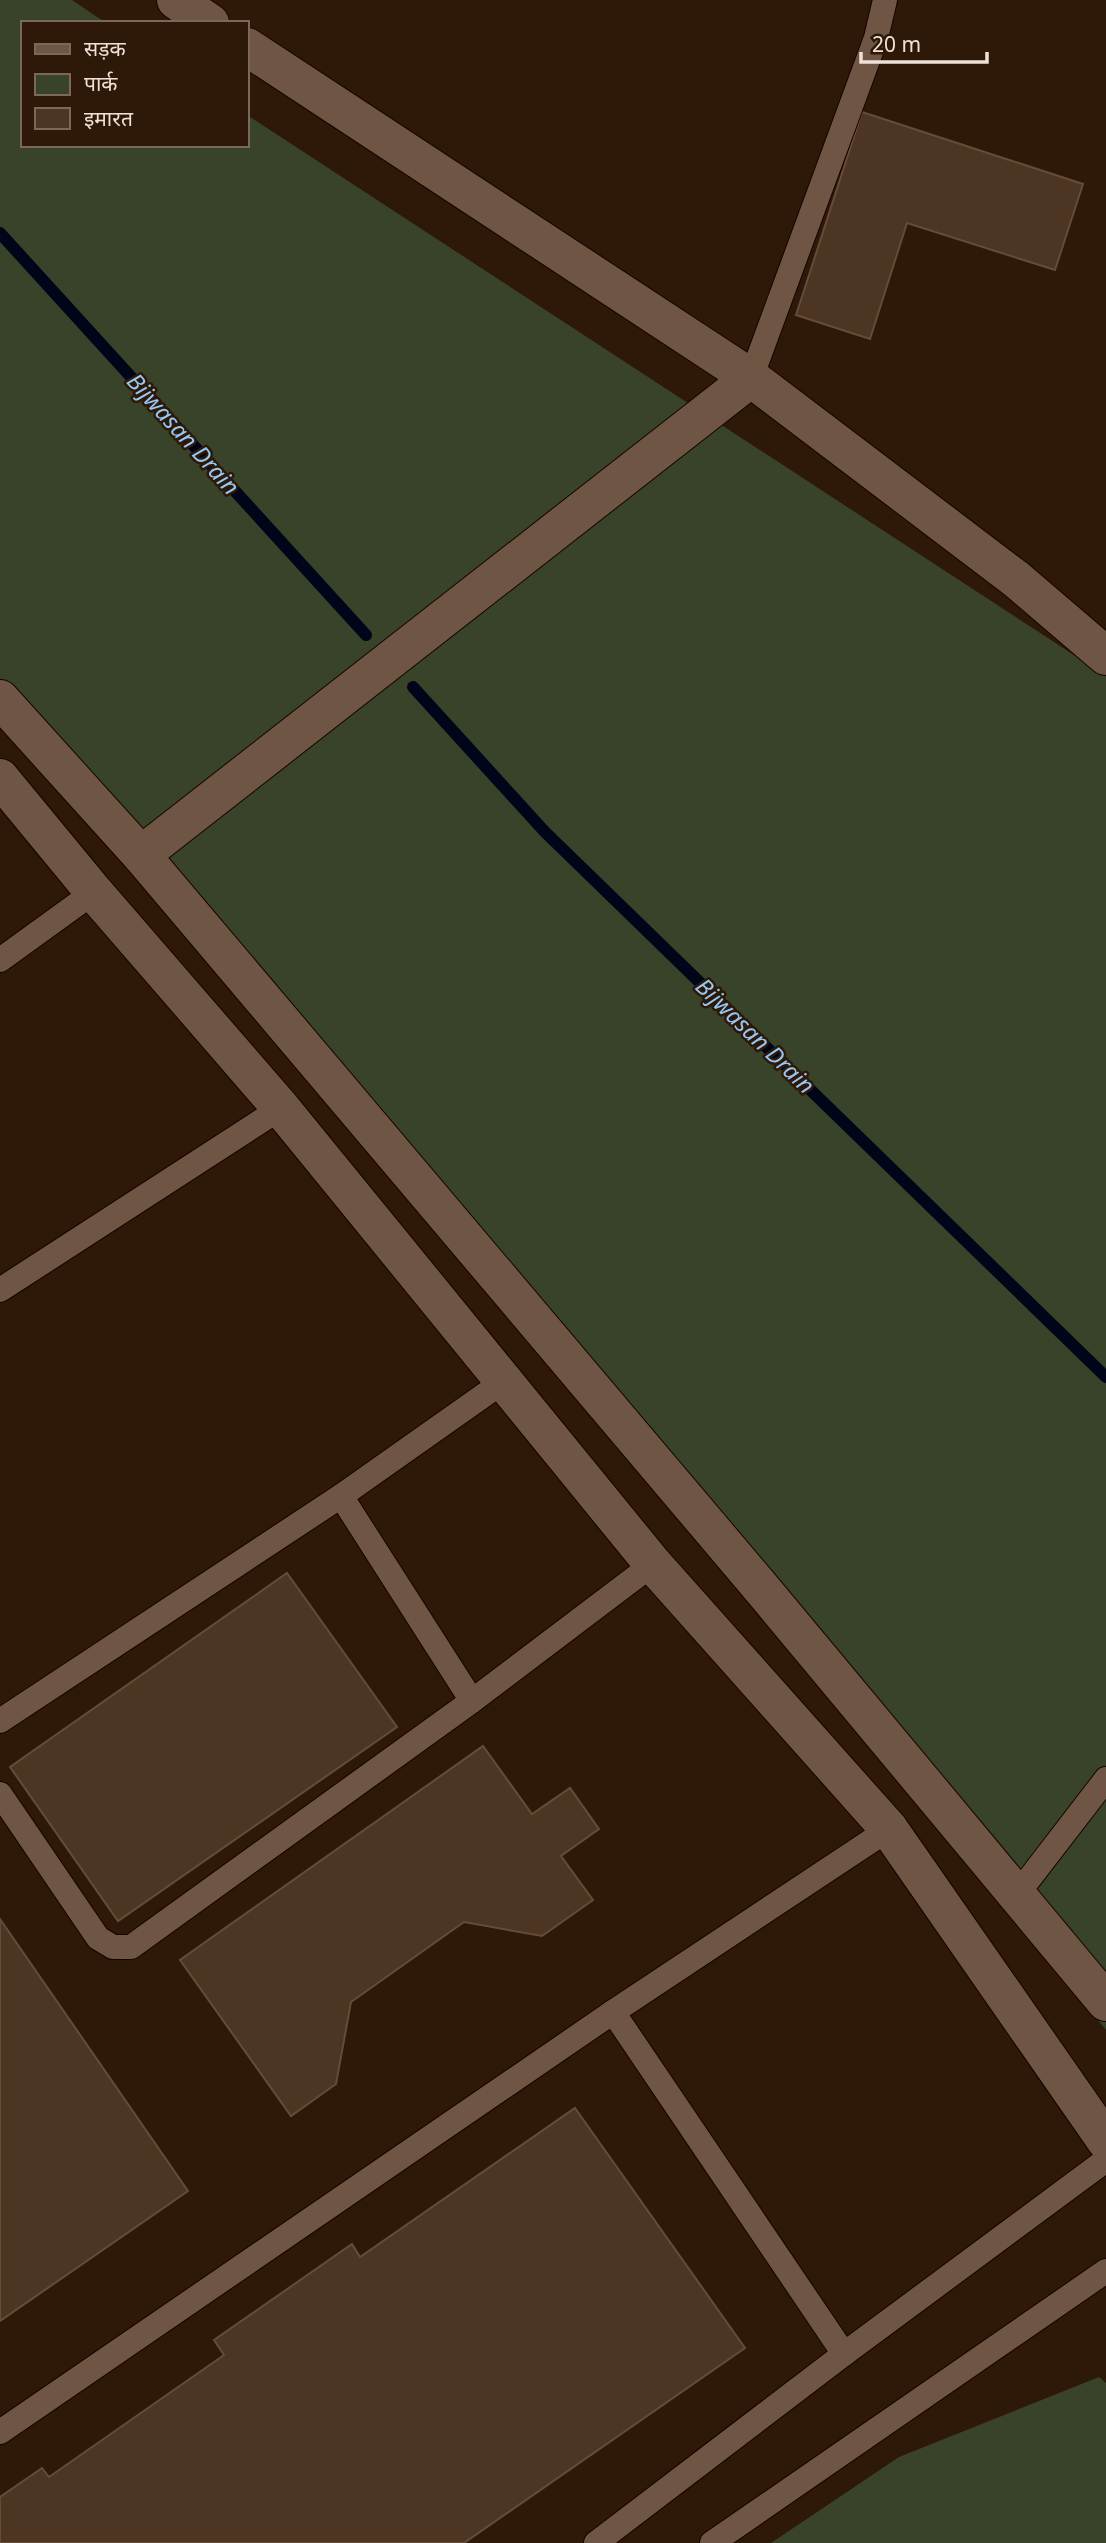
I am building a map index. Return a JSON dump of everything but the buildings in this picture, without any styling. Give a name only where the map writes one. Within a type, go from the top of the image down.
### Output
[{"type":"street","points":[[176,0],[207,21]]},
{"type":"street","points":[[248,48],[751,378],[1016,579],[1106,656]]},
{"type":"street","points":[[141,855],[751,378]]},
{"type":"street","points":[[0,699],[141,855],[753,1578],[1106,2002]]},
{"type":"street","points":[[0,778],[94,892],[281,1108],[653,1564],[888,1829],[1106,2141]]},
{"type":"lane","points":[[751,378],[876,38],[885,0]]},
{"type":"lane","points":[[0,960],[94,892]]},
{"type":"lane","points":[[0,1290],[281,1108]]},
{"type":"lane","points":[[0,1721],[341,1496],[503,1381]]},
{"type":"lane","points":[[341,1496],[472,1701]]},
{"type":"lane","points":[[0,1794],[98,1938],[113,1947],[131,1947],[472,1701],[653,1564]]},
{"type":"lane","points":[[1016,1896],[1106,1779]]},
{"type":"lane","points":[[0,2432],[613,2012],[888,1829]]},
{"type":"lane","points":[[613,2012],[844,2354]]},
{"type":"lane","points":[[596,2543],[844,2354],[1106,2160]]},
{"type":"lane","points":[[712,2543],[1106,2271]]},
{"type":"green space","points":[[0,0],[72,0],[103,21],[21,21],[21,147],[248,147],[248,116],[1106,676],[1106,2030],[971,1862],[0,700]]},
{"type":"green space","points":[[1099,2377],[1106,2383],[1106,2543],[771,2543],[899,2457]]},
{"type":"waterway","name":"Bijwasan Drain","points":[[0,233],[366,635]]},
{"type":"waterway","name":"Bijwasan Drain","points":[[413,687],[545,832],[1106,1377]]}]
